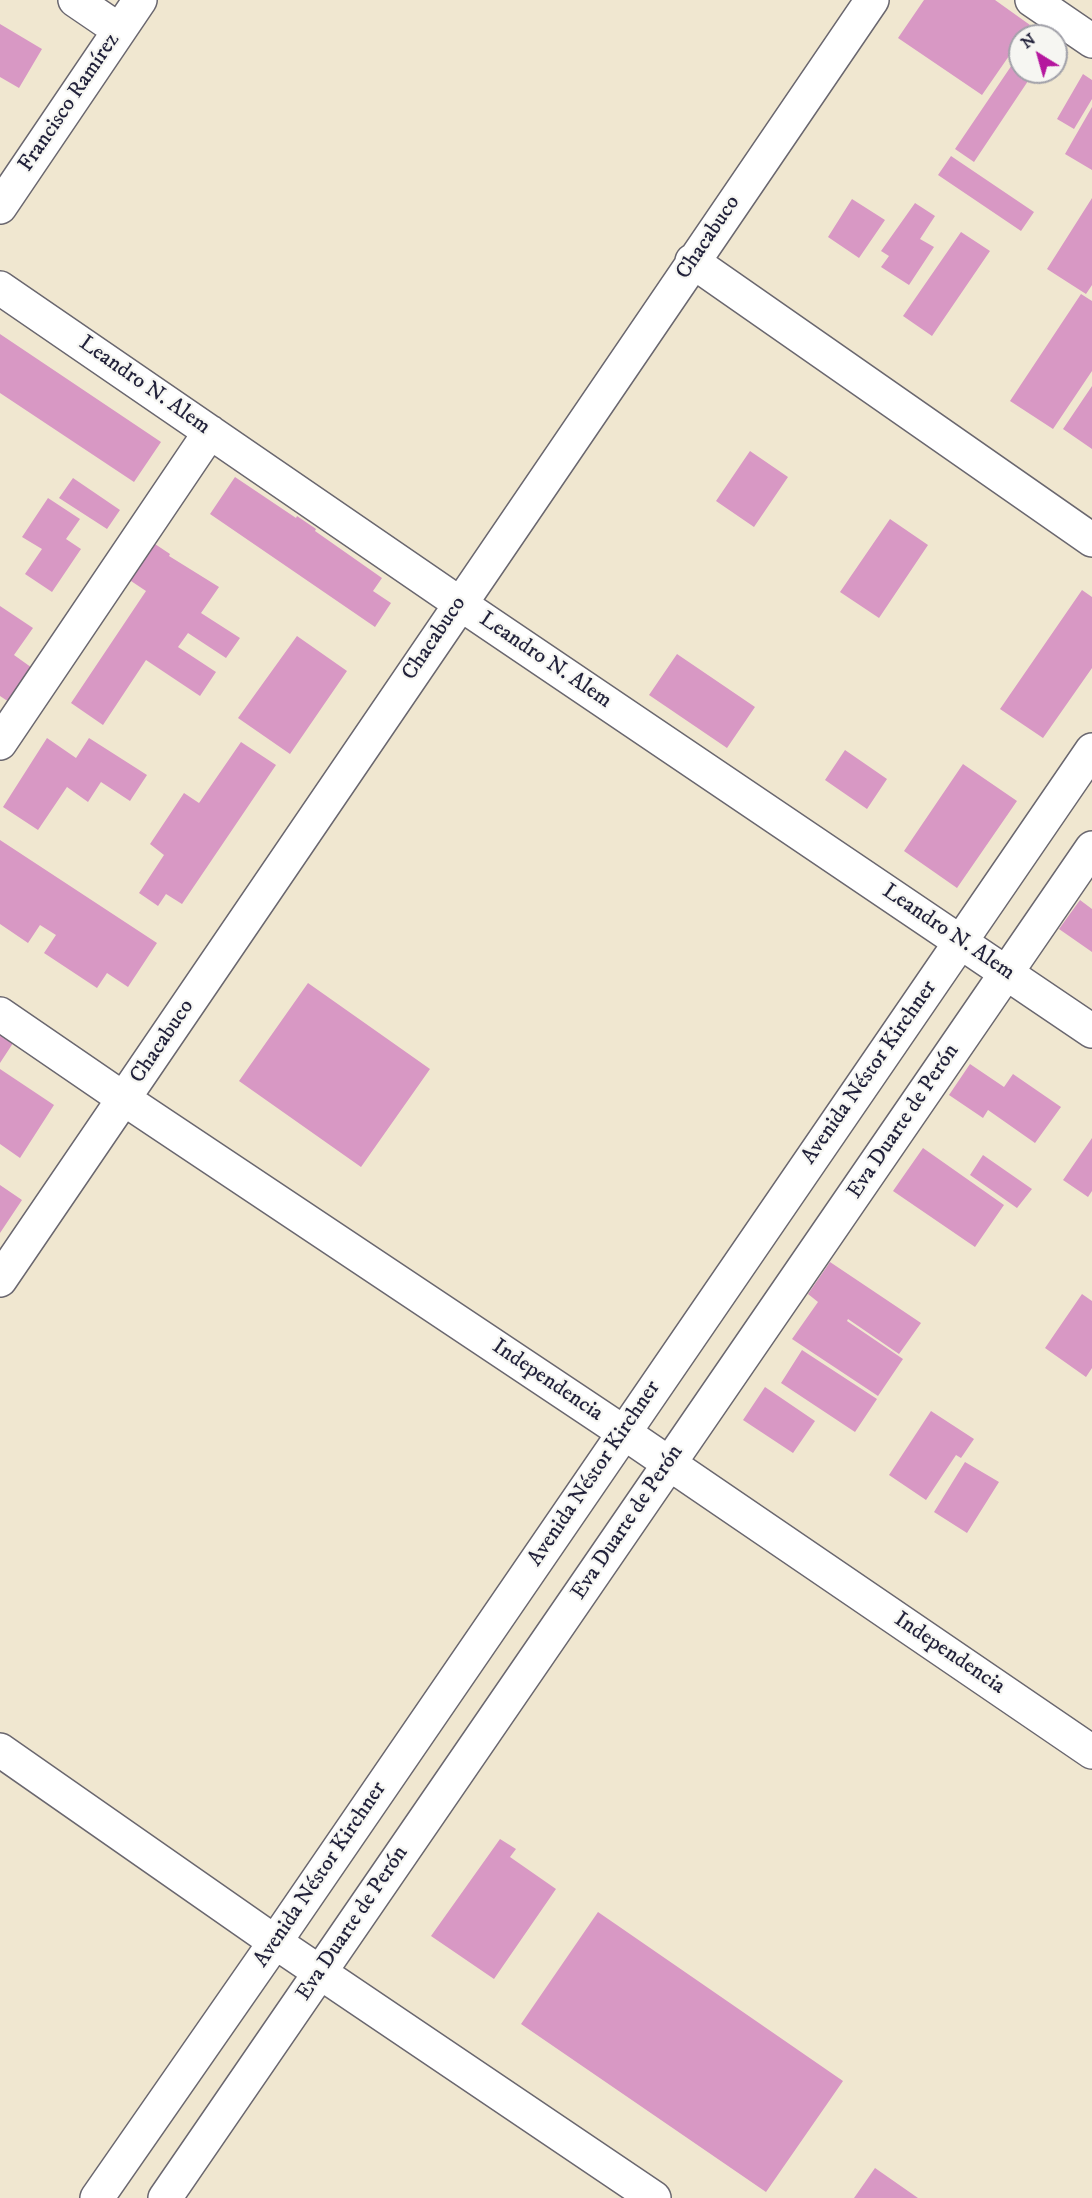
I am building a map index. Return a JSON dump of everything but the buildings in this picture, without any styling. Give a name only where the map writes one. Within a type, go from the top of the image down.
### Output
[{"type":"street","points":[[75,0],[119,30]]},
{"type":"street","name":"Francisco Ramírez","points":[[0,207],[140,0]]},
{"type":"street","name":"Chacabuco","points":[[0,1280],[459,603],[872,0]]},
{"type":"street","points":[[1032,0],[1092,41]]},
{"type":"street","points":[[692,261],[1092,540]]},
{"type":"street","name":"Leandro N. Alem","points":[[0,288],[459,603],[1092,1030]]},
{"type":"street","points":[[0,742],[210,432]]},
{"type":"street","name":"Avenida Néstor Kirchner","points":[[97,2198],[1092,750]]},
{"type":"street","name":"Eva Duarte de Perón","points":[[165,2198],[1092,848]]},
{"type":"street","name":"Independencia","points":[[0,1014],[623,1432],[1092,1752]]},
{"type":"street","points":[[0,1750],[275,1942],[654,2198]]}]
